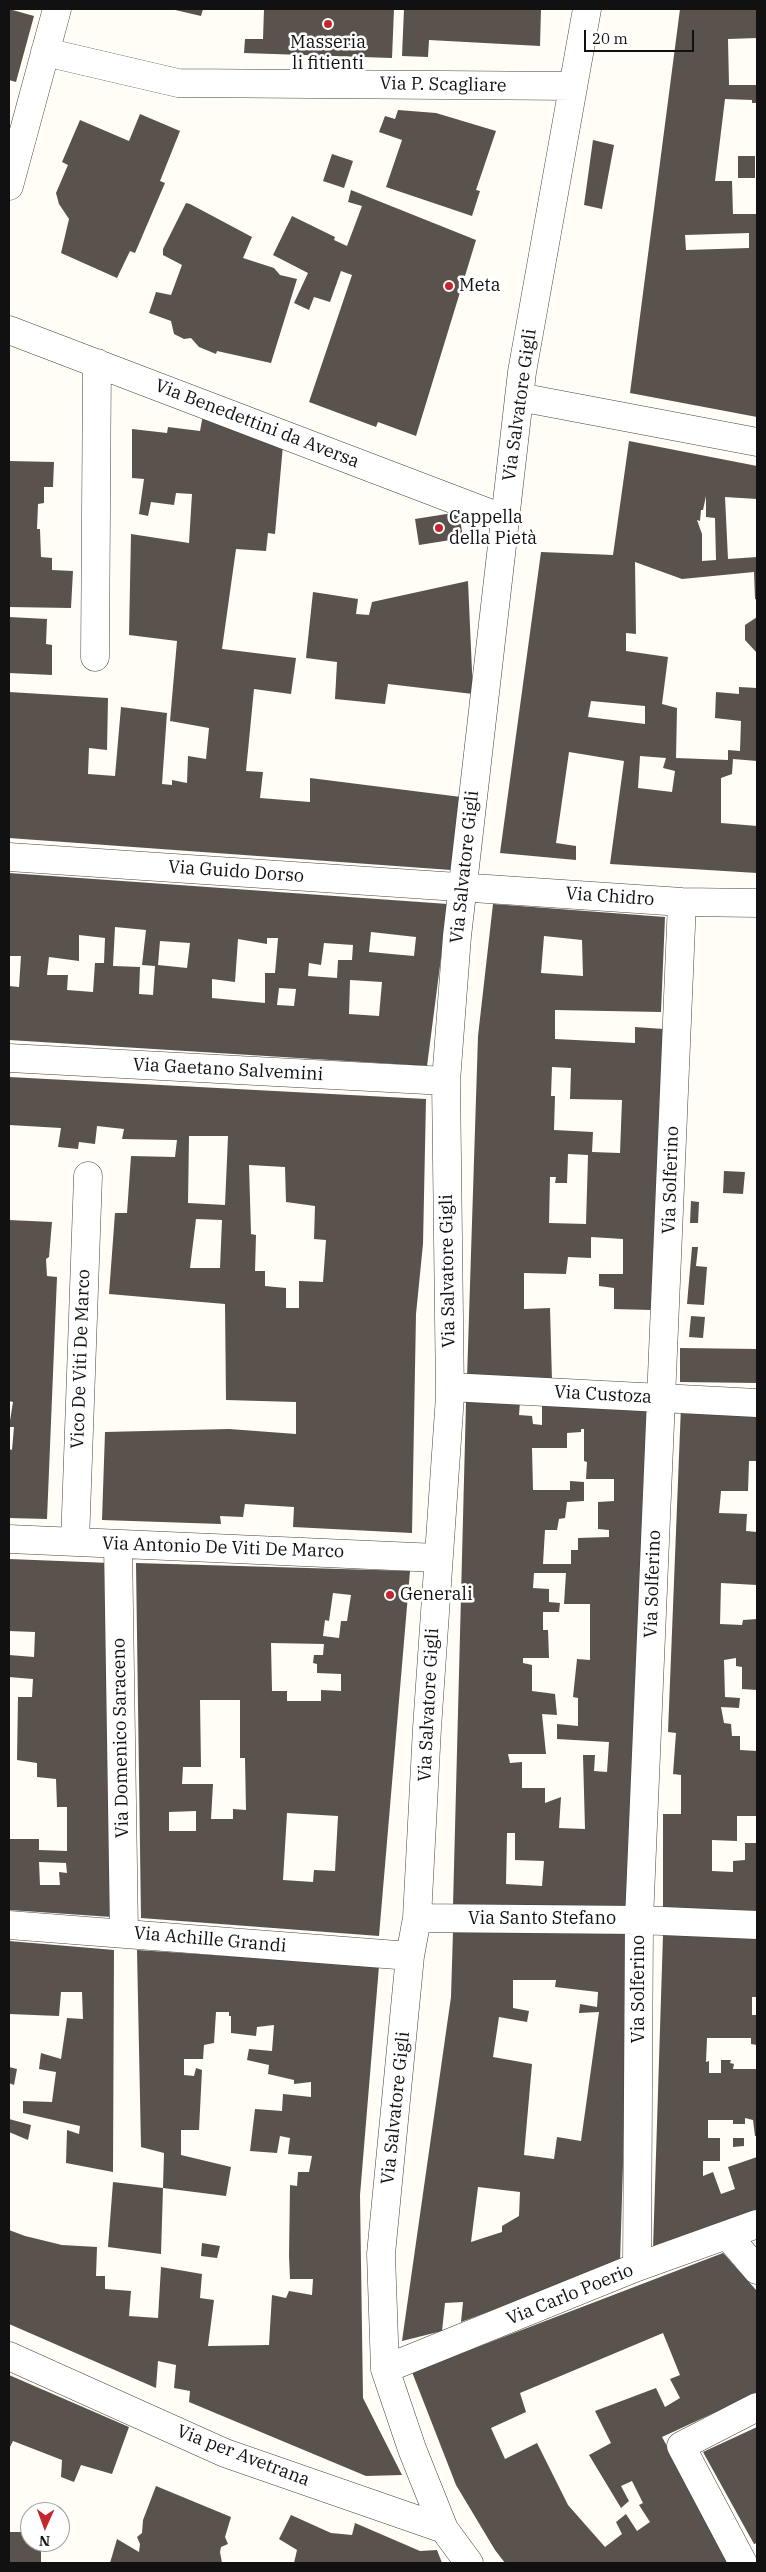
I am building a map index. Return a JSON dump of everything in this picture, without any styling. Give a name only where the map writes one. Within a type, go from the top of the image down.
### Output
[{"type":"street","points":[[9,186],[57,9]]},
{"type":"street","name":"Via Salvatore Gigli","points":[[444,2529],[412,2449],[385,2369],[381,2254],[410,1956],[417,1918],[450,1387],[446,1082],[462,887],[519,397],[587,9]]},
{"type":"street","name":"Via P. Scagliare","points":[[45,52],[178,83],[573,86]]},
{"type":"street","name":"Via Benedettini da Aversa","points":[[9,330],[505,519]]},
{"type":"street","points":[[96,657],[97,363]]},
{"type":"street","points":[[519,397],[757,442]]},
{"type":"street","name":"Via Guido Dorso","points":[[9,857],[462,887]]},
{"type":"street","name":"Via Chidro","points":[[462,887],[682,902],[757,903]]},
{"type":"street","name":"Via Solferino","points":[[637,2268],[639,1920],[682,902]]},
{"type":"street","name":"Via Gaetano Salvemini","points":[[9,1058],[446,1082]]},
{"type":"street","name":"Vico De Viti De Marco","points":[[75,1542],[88,1176]]},
{"type":"street","name":"Via Custoza","points":[[450,1387],[757,1403]]},
{"type":"street","name":"Via Antonio De Viti De Marco","points":[[9,1539],[438,1558]]},
{"type":"street","name":"Via Domenico Saraceno","points":[[118,1544],[124,1932]]},
{"type":"street","name":"Via Santo Stefano","points":[[417,1918],[639,1920],[757,1925]]},
{"type":"street","name":"Via Achille Grandi","points":[[9,1925],[124,1932],[410,1956]]},
{"type":"street","name":"Via Carlo Poerio","points":[[385,2369],[637,2268],[757,2224]]},
{"type":"street","points":[[727,2235],[757,2270]]},
{"type":"street","name":"Via per Avetrana","points":[[9,2356],[225,2453],[444,2529]]},
{"type":"street","points":[[743,2563],[681,2446],[757,2407]]},
{"type":"street","points":[[444,2529],[469,2563]]},
{"type":"street","points":[[748,2563],[757,2558]]},
{"type":"building","points":[[9,9],[34,16],[16,82],[9,80]]},
{"type":"building","points":[[171,9],[203,9],[201,16]]},
{"type":"building","name":"Masseria li fitienti","points":[[264,9],[394,9],[392,58],[244,53],[245,39],[263,39]]},
{"type":"building","points":[[404,9],[541,9],[540,46],[429,40],[428,57],[402,56]]},
{"type":"building","points":[[680,9],[757,9],[757,38],[728,39],[729,85],[757,85],[757,103],[752,103],[752,100],[725,99],[715,181],[732,181],[733,214],[757,214],[757,417],[630,393]],"holes":[[[749,233],[749,248],[686,250],[685,235]]]},
{"type":"building","points":[[398,110],[436,113],[496,131],[476,190],[480,191],[472,216],[386,187],[402,140],[379,132],[385,116],[395,119]]},
{"type":"building","points":[[140,114],[180,131],[160,181],[165,183],[135,253],[130,251],[117,278],[61,253],[69,219],[59,204],[56,193],[68,165],[62,162],[80,120],[129,141]]},
{"type":"building","points":[[593,140],[614,145],[602,209],[584,205]]},
{"type":"building","points":[[332,154],[353,161],[344,188],[323,181]]},
{"type":"building","points":[[738,156],[755,156],[755,178],[738,178]]},
{"type":"building","points":[[351,190],[476,240],[416,436],[378,422],[376,427],[309,402],[352,275],[341,271],[330,302],[314,297],[309,310],[294,303],[308,273],[273,255],[292,216],[335,237],[334,240],[347,246],[362,206],[348,202]]},
{"type":"building","points":[[186,203],[252,237],[243,258],[274,268],[280,275],[297,279],[271,363],[217,351],[216,354],[199,347],[191,338],[184,339],[174,334],[171,321],[149,313],[156,292],[171,295],[182,265],[163,255],[163,249]]},
{"type":"building","points":[[203,415],[283,445],[275,534],[268,533],[266,551],[236,549],[222,649],[296,658],[291,694],[254,689],[246,771],[263,772],[260,798],[310,802],[310,778],[461,797],[451,870],[9,838],[9,692],[108,698],[107,750],[89,748],[88,774],[115,776],[121,707],[167,713],[162,784],[172,785],[172,780],[187,783],[188,756],[206,759],[209,728],[170,721],[177,641],[129,635],[131,534],[189,543],[192,494],[176,493],[174,505],[151,502],[148,516],[139,514],[144,479],[132,478],[132,429],[167,433],[168,427],[200,431]]},
{"type":"building","points":[[629,441],[757,466],[757,499],[725,497],[728,559],[757,557],[757,600],[755,599],[754,572],[682,579],[635,562],[636,634],[626,633],[626,651],[668,657],[662,704],[677,708],[676,758],[728,760],[728,750],[740,751],[741,721],[715,718],[716,692],[739,694],[739,687],[757,688],[757,761],[733,759],[732,774],[721,778],[721,823],[757,826],[757,873],[610,864],[624,761],[569,752],[556,843],[576,846],[576,860],[500,853],[541,552],[613,555]],"holes":[[[706,496],[706,517],[715,518],[716,560],[702,561],[702,534],[697,520],[700,521],[701,510],[703,510]],[[591,701],[645,706],[645,724],[588,717]],[[640,756],[666,758],[663,768],[675,771],[672,792],[638,788]]]},
{"type":"building","points":[[9,461],[54,462],[53,487],[44,487],[44,503],[38,504],[37,529],[40,529],[41,557],[52,558],[52,570],[73,571],[71,608],[9,607]]},
{"type":"building","name":"Cappella della Pietà","points":[[459,512],[463,538],[419,545],[415,519]]},
{"type":"building","points":[[468,581],[473,694],[388,684],[385,704],[335,699],[337,662],[306,658],[313,592],[358,599],[356,614],[369,615],[372,602]]},
{"type":"building","points":[[9,617],[47,619],[46,644],[52,645],[52,675],[9,673]]},
{"type":"building","points":[[757,617],[757,653],[745,640],[745,625]]},
{"type":"building","points":[[9,873],[448,904],[427,1066],[9,1040],[9,986],[19,987],[21,956],[9,956]],"holes":[[[115,927],[146,930],[142,965],[155,966],[153,995],[139,994],[140,967],[113,966]],[[371,932],[416,937],[414,956],[369,952]],[[79,935],[105,938],[104,963],[95,963],[93,992],[67,990],[68,975],[47,975],[49,957],[79,961]],[[267,938],[278,938],[275,973],[265,973],[265,1003],[212,998],[212,979],[235,982],[238,939],[267,944]],[[160,941],[190,943],[187,968],[158,965]],[[324,943],[353,945],[352,960],[338,960],[337,978],[308,976],[309,963],[321,965]],[[350,980],[382,982],[379,1016],[349,1014]],[[279,988],[296,989],[294,1006],[277,1005]]]},
{"type":"building","points":[[493,904],[665,917],[661,1012],[555,1010],[555,1039],[635,1043],[635,1027],[664,1029],[651,1310],[614,1309],[614,1288],[599,1286],[599,1274],[623,1274],[623,1239],[591,1237],[591,1258],[568,1257],[566,1274],[524,1273],[524,1309],[550,1308],[552,1381],[467,1378],[478,1036]],"holes":[[[544,936],[582,940],[583,976],[541,973]],[[552,1067],[571,1068],[570,1099],[622,1100],[620,1153],[592,1152],[593,1132],[554,1130],[555,1096],[551,1096]],[[568,1154],[588,1155],[586,1224],[549,1223],[550,1177],[556,1177],[555,1183],[567,1183]]]},
{"type":"building","points":[[9,1077],[426,1099],[423,1244],[416,1314],[412,1533],[293,1527],[294,1507],[245,1504],[243,1517],[220,1516],[221,1524],[102,1520],[105,1432],[229,1429],[296,1434],[296,1402],[226,1400],[225,1304],[109,1294],[115,1213],[127,1213],[131,1156],[175,1157],[177,1140],[122,1139],[124,1129],[97,1126],[95,1144],[79,1142],[78,1149],[58,1147],[61,1128],[9,1125]],"holes":[[[189,1136],[228,1136],[225,1205],[188,1203]],[[249,1165],[285,1167],[286,1202],[315,1206],[314,1239],[326,1240],[323,1282],[299,1281],[299,1308],[286,1308],[286,1288],[265,1286],[265,1271],[255,1271],[256,1235],[251,1234]],[[196,1219],[222,1220],[220,1268],[190,1268]]]},
{"type":"building","points":[[724,1171],[745,1172],[743,1194],[723,1193]]},
{"type":"building","points":[[691,1201],[699,1202],[698,1223],[690,1223]]},
{"type":"building","points":[[9,1220],[52,1222],[49,1257],[46,1259],[47,1276],[57,1277],[47,1519],[9,1518],[9,1449],[12,1450],[14,1427],[9,1427],[13,1402],[9,1401]]},
{"type":"building","points":[[692,1247],[698,1247],[696,1266],[707,1267],[704,1305],[687,1304]]},
{"type":"building","points":[[691,1316],[705,1317],[703,1338],[689,1337]]},
{"type":"building","points":[[680,1348],[757,1349],[757,1383],[680,1382]]},
{"type":"building","points":[[466,1402],[520,1402],[519,1415],[532,1416],[533,1424],[542,1425],[542,1403],[649,1404],[631,1911],[453,1906]],"holes":[[[581,1429],[584,1429],[584,1461],[587,1462],[586,1479],[614,1479],[614,1501],[598,1502],[598,1529],[609,1530],[609,1537],[578,1538],[578,1550],[571,1550],[571,1564],[543,1564],[545,1530],[557,1530],[559,1519],[565,1518],[567,1502],[584,1501],[584,1482],[570,1481],[570,1490],[533,1490],[532,1448],[567,1448],[567,1433],[581,1432]],[[534,1573],[566,1573],[564,1604],[590,1604],[590,1660],[577,1659],[573,1697],[578,1698],[578,1726],[557,1724],[557,1739],[609,1742],[607,1772],[594,1771],[595,1755],[583,1755],[585,1829],[559,1828],[561,1797],[545,1803],[545,1788],[522,1788],[522,1762],[510,1763],[508,1754],[546,1754],[542,1714],[557,1715],[555,1694],[532,1691],[532,1665],[523,1663],[523,1658],[549,1658],[548,1630],[543,1630],[543,1612],[559,1612],[560,1603],[549,1602],[549,1589],[533,1588]],[[507,1833],[515,1833],[515,1860],[544,1861],[542,1886],[506,1884]]]},
{"type":"building","points":[[681,1406],[757,1409],[757,1461],[749,1461],[748,1491],[721,1491],[719,1513],[747,1514],[746,1531],[757,1532],[757,1585],[721,1583],[720,1624],[742,1625],[743,1620],[757,1619],[757,1690],[742,1689],[742,1667],[736,1666],[736,1658],[724,1660],[725,1697],[740,1698],[739,1708],[721,1707],[724,1723],[731,1724],[732,1736],[740,1736],[740,1750],[757,1751],[757,1816],[737,1816],[737,1841],[712,1840],[712,1871],[733,1872],[733,1861],[745,1860],[745,1843],[757,1843],[757,1911],[663,1909],[663,1814],[681,1814],[681,1775],[673,1774],[676,1733],[668,1732]]},
{"type":"building","points":[[9,1559],[110,1563],[112,1917],[9,1910],[9,1839],[39,1839],[39,1850],[67,1851],[67,1807],[57,1807],[56,1779],[37,1777],[37,1763],[17,1760],[18,1697],[32,1697],[33,1679],[9,1677],[9,1655],[34,1657],[35,1632],[9,1631]],"holes":[[[39,1862],[66,1863],[67,1873],[59,1872],[60,1885],[40,1885]]]},
{"type":"building","points":[[136,1563],[410,1571],[379,1936],[141,1918]],"holes":[[[333,1593],[351,1595],[347,1621],[341,1621],[339,1638],[323,1636],[325,1620],[329,1621]],[[271,1643],[324,1644],[323,1655],[314,1655],[313,1663],[317,1664],[317,1673],[341,1674],[341,1691],[321,1690],[321,1701],[287,1701],[287,1691],[272,1691]],[[200,1700],[240,1700],[240,1758],[245,1758],[246,1810],[233,1809],[233,1819],[211,1819],[213,1784],[182,1784],[183,1767],[201,1767]],[[196,1811],[196,1831],[169,1831],[169,1812]],[[287,1813],[338,1816],[335,1871],[314,1870],[313,1882],[283,1880]]]},
{"type":"building","points":[[453,1931],[630,1934],[620,2263],[461,2322],[463,2302],[445,2303],[442,2331],[402,2341],[451,1997]],"holes":[[[513,1980],[556,1980],[555,1987],[598,1992],[597,2007],[580,2004],[579,2013],[599,2012],[581,2141],[557,2137],[554,2159],[524,2155],[532,2064],[493,2057],[499,2017],[527,2022],[529,2011],[513,2008]],[[478,2187],[520,2192],[519,2216],[502,2226],[502,2232],[471,2242]]]},
{"type":"building","points":[[663,1935],[757,1937],[757,1997],[752,1997],[752,2015],[757,2015],[757,2045],[751,2044],[751,2038],[707,2038],[706,2062],[709,2061],[709,2073],[721,2073],[721,2060],[731,2060],[730,2063],[734,2064],[733,2069],[757,2069],[757,2136],[755,2136],[753,2120],[745,2118],[745,2124],[733,2124],[733,2120],[708,2120],[708,2138],[720,2138],[720,2161],[703,2161],[703,2176],[713,2172],[721,2194],[735,2189],[728,2167],[757,2157],[757,2211],[653,2249]]},
{"type":"building","points":[[9,1941],[114,1950],[113,2172],[66,2163],[67,2130],[79,2134],[80,2126],[23,2113],[23,2101],[52,2102],[56,2072],[39,2069],[41,2053],[61,2059],[67,2018],[83,2019],[82,1992],[61,1992],[59,2016],[9,2014]]},
{"type":"building","points":[[137,1950],[379,1966],[360,2195],[363,2398],[402,2475],[366,2476],[189,2402],[190,2391],[174,2388],[176,2365],[158,2361],[156,2388],[9,2324],[9,2230],[62,2245],[97,2247],[96,2276],[105,2276],[105,2289],[131,2291],[129,2316],[158,2318],[161,2267],[202,2274],[200,2298],[214,2300],[208,2346],[269,2345],[272,2295],[286,2298],[289,2291],[312,2295],[313,2279],[290,2279],[289,2256],[290,2185],[297,2186],[298,2172],[309,2172],[312,2156],[288,2154],[290,2138],[280,2136],[277,2153],[250,2151],[255,2109],[282,2111],[283,2094],[311,2097],[311,2082],[294,2084],[294,2080],[268,2074],[269,2065],[247,2060],[249,2049],[272,2051],[274,2025],[257,2027],[256,2036],[231,2033],[231,2016],[229,2016],[229,2012],[216,2012],[214,2043],[204,2045],[203,2059],[184,2059],[184,2075],[194,2076],[196,2068],[202,2070],[199,2130],[181,2130],[181,2155],[231,2167],[226,2196],[163,2188],[164,2153],[141,2147]]},
{"type":"building","points":[[9,2067],[17,2069],[14,2085],[9,2083]]},
{"type":"building","points":[[9,2119],[31,2125],[28,2140],[9,2132]]},
{"type":"building","points":[[733,2138],[744,2138],[744,2146],[733,2147]]},
{"type":"building","points":[[113,2182],[163,2188],[161,2254],[108,2247]]},
{"type":"building","points":[[202,2243],[220,2246],[217,2258],[201,2256]]},
{"type":"building","points":[[723,2253],[757,2291],[757,2393],[662,2437],[732,2563],[505,2563],[495,2550],[456,2485],[412,2372]],"holes":[[[663,2333],[680,2375],[670,2379],[680,2398],[665,2407],[656,2388],[595,2411],[611,2443],[589,2455],[621,2508],[629,2501],[621,2486],[632,2481],[643,2503],[639,2505],[650,2522],[637,2531],[626,2514],[616,2522],[622,2534],[605,2547],[568,2505],[537,2443],[505,2459],[491,2428],[526,2412],[520,2393]]]},
{"type":"building","points":[[9,2375],[129,2427],[112,2474],[81,2465],[74,2482],[61,2477],[62,2460],[13,2441],[9,2449]]},
{"type":"building","points":[[757,2427],[757,2543],[754,2544],[703,2452]]},
{"type":"building","points":[[156,2486],[231,2517],[225,2537],[228,2544],[221,2547],[220,2552],[222,2563],[110,2563],[117,2539],[139,2552],[140,2544],[137,2537],[142,2533],[143,2520]]},
{"type":"building","points":[[291,2515],[331,2533],[352,2535],[355,2523],[420,2551],[437,2550],[442,2563],[294,2563],[297,2550],[279,2539]]},
{"type":"building","points":[[9,2532],[20,2532],[20,2552],[41,2552],[41,2563],[9,2563]]},
{"type":"place","name":"Masseria li fitienti","points":[[328,24]]},
{"type":"place","name":"Meta","points":[[449,286]]},
{"type":"place","name":"Cappella della Pietà","points":[[439,528]]},
{"type":"place","name":"Generali","points":[[390,1595]]}]
